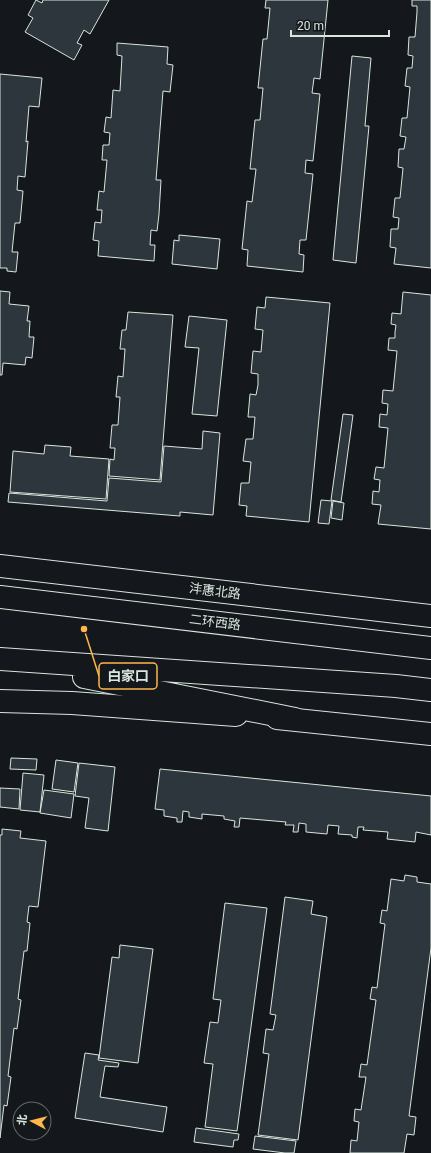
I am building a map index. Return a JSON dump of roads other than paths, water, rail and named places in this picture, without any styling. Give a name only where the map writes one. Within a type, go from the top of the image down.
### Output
[{"type":"main road","name":"沣惠北路","points":[[0,566],[431,616]]},
{"type":"main road","name":"二环西路","points":[[0,596],[431,648]]},
{"type":"main road","points":[[0,660],[431,690]]},
{"type":"main road","points":[[0,660],[295,719]]},
{"type":"main road","points":[[0,701],[72,703],[295,719],[431,734]]},
{"type":"place","name":"白家口","points":[[84,629]]}]
